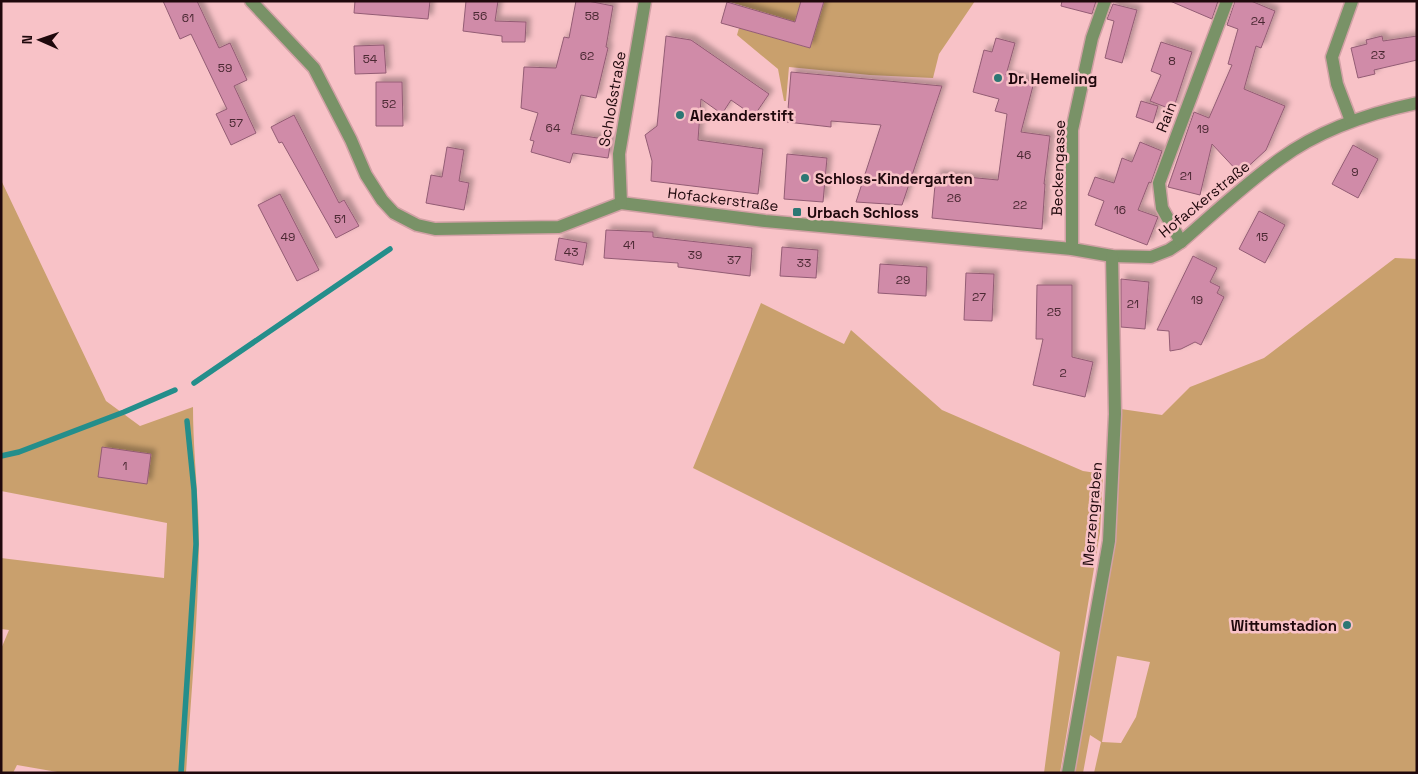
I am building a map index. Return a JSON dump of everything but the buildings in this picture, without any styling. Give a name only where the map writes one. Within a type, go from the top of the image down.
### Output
[{"type":"street","name":"Hofackerstraße","points":[[251,1],[314,68],[351,140],[366,175],[382,200],[394,214],[417,225],[435,229],[559,227],[621,203],[765,220],[1072,249],[1112,256],[1151,257],[1169,250],[1181,242],[1281,158],[1315,138],[1351,121],[1417,103]]},
{"type":"street","name":"Schloßstraße","points":[[621,203],[619,154],[645,1]]},
{"type":"street","name":"Beckengasse","points":[[1072,249],[1072,130],[1092,38],[1105,1]]},
{"type":"street","name":"Rain","points":[[1181,242],[1162,208],[1159,183],[1227,1]]},
{"type":"street","points":[[1351,121],[1337,84],[1332,57],[1352,1]]},
{"type":"street","name":"Merzengraben","points":[[1068,773],[1109,541],[1116,414],[1112,256]]},
{"type":"shaded area","points":[[727,1],[801,1],[795,22]]},
{"type":"shaded area","points":[[824,1],[975,1],[939,54],[933,78],[870,75],[789,67],[786,101],[784,101],[778,69],[737,35],[739,28],[810,48]]},
{"type":"shaded area","points":[[1,180],[106,401],[140,426],[193,407],[199,544],[196,630],[186,773],[63,773],[17,765],[13,773],[1,773],[1,649],[9,630],[1,629],[1,558],[164,578],[167,523],[1,491]]},
{"type":"shaded area","points":[[1395,258],[1417,259],[1417,773],[1094,773],[1101,742],[1090,735],[1083,773],[1070,773],[1113,542],[1121,409],[1162,415],[1190,387],[1264,358]],"holes":[[[1117,656],[1150,662],[1136,717],[1121,743],[1102,742]]]},
{"type":"shaded area","points":[[761,303],[844,344],[851,330],[942,410],[1083,471],[1103,474],[1100,532],[1060,773],[1044,773],[1060,652],[693,468]]},
{"type":"waterway","points":[[194,383],[390,249]]},
{"type":"waterway","points":[[1,456],[19,452],[124,412],[175,390]]},
{"type":"waterway","points":[[181,773],[196,544],[194,490],[187,421]]},
{"type":"place","name":"Dr. Hemeling","points":[[998,78]]},
{"type":"place","name":"Alexanderstift","points":[[680,115]]},
{"type":"place","name":"Schloss-Kindergarten","points":[[805,178]]},
{"type":"place","name":"Urbach Schloss","points":[[797,212]]},
{"type":"place","name":"Wittumstadion","points":[[1347,625]]}]
